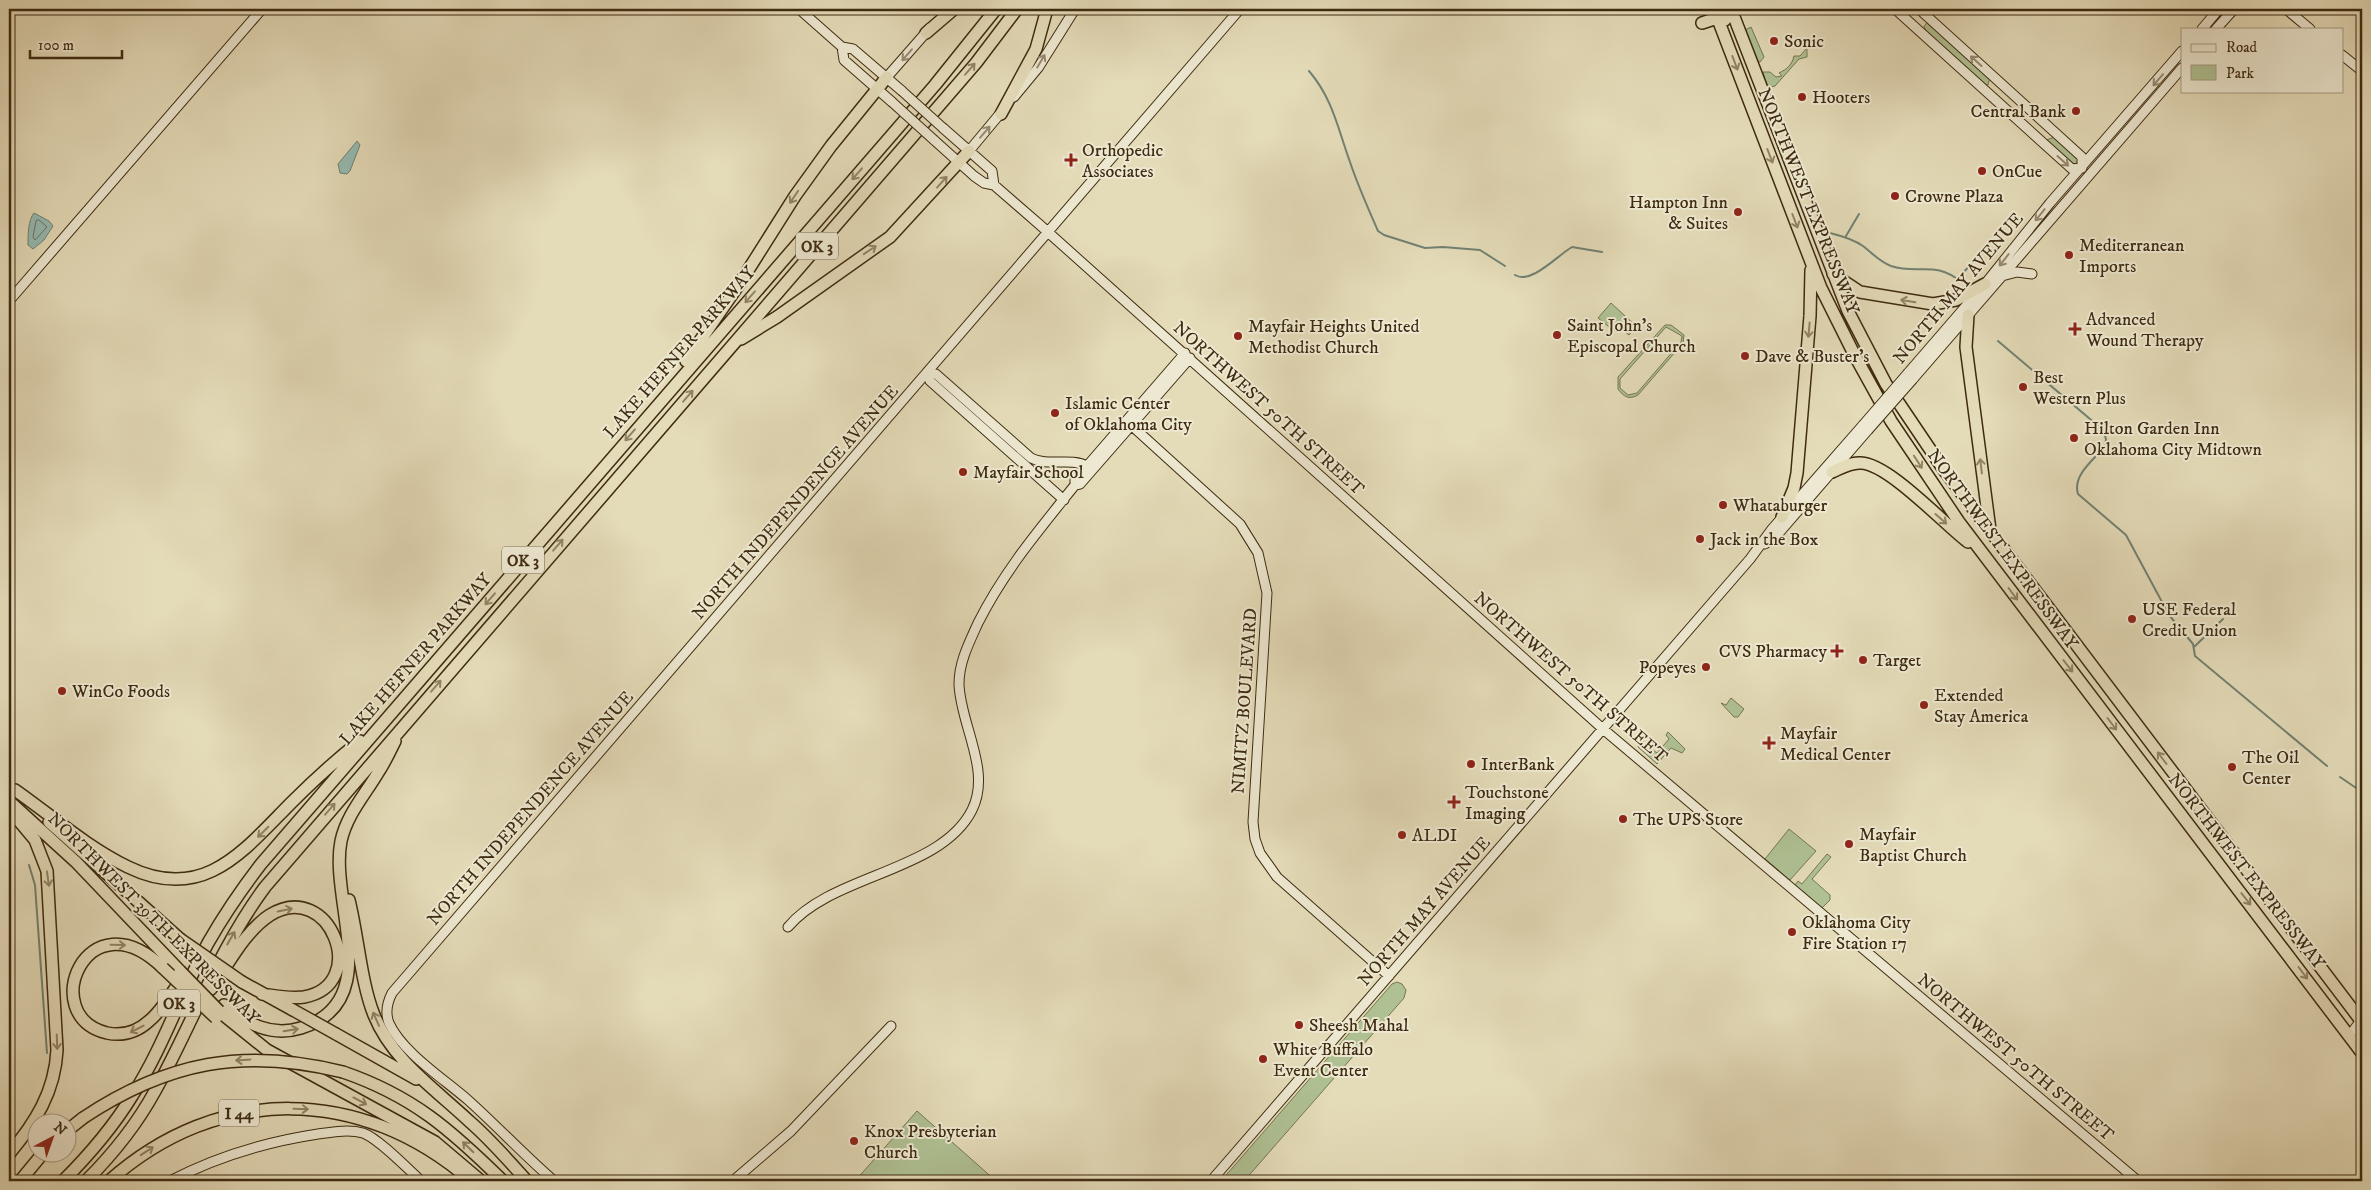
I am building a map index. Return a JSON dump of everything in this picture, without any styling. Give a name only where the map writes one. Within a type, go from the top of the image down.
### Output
[{"type":"highway","points":[[926,33],[954,9]]},
{"type":"highway","name":"LAKE HEFNER PARKWAY","points":[[63,1181],[99,1142],[133,1095],[152,1062],[208,945],[241,890],[260,864],[941,78],[996,9]]},
{"type":"highway","name":"LAKE HEFNER PARKWAY","points":[[86,1181],[113,1152],[141,1114],[156,1090],[226,947],[254,901],[292,853],[976,63],[1017,9]]},
{"type":"highway","points":[[1001,114],[1036,49],[1047,9]]},
{"type":"highway","name":"NORTHWEST EXPRESSWAY","points":[[1731,9],[1832,274],[1863,342],[1886,384],[1917,432],[1990,531],[2362,1020]]},
{"type":"highway","points":[[1702,23],[1716,13],[1736,23]]},
{"type":"highway","name":"NORTHWEST EXPRESSWAY","points":[[1716,13],[1821,288],[1855,356],[1891,421],[1930,482],[1982,553],[2362,1053]]},
{"type":"highway","points":[[662,398],[740,283],[795,196],[887,78]]},
{"type":"highway","points":[[731,345],[777,317],[890,236],[969,151]]},
{"type":"highway","points":[[1782,517],[1794,488],[1797,473],[1812,281],[1809,256]]},
{"type":"highway","points":[[1832,274],[1860,292],[1927,304],[1956,300],[1985,284]]},
{"type":"highway","points":[[1968,315],[1966,347],[1990,531]]},
{"type":"highway","points":[[1832,472],[1854,463],[1875,466],[1890,476],[1982,553]]},
{"type":"highway","points":[[12,787],[85,841],[128,867],[154,876],[168,878],[196,876],[222,867],[243,852],[322,772],[385,721]]},
{"type":"highway","points":[[208,945],[157,1013],[138,1029],[121,1034],[103,1032],[87,1022],[77,1007],[73,990],[76,972],[86,957],[102,947],[115,944],[130,946],[166,963],[220,1012],[262,1028],[283,1031],[309,1025],[326,1014],[335,1005],[345,987],[350,965],[339,872],[340,849],[344,831],[352,812],[379,772],[405,723]]},
{"type":"highway","name":"NORTHWEST 39TH EXPRESSWAY","points":[[12,787],[180,939],[242,982],[396,1067],[434,1092]]},
{"type":"highway","name":"NORTHWEST 39TH EXPRESSWAY","points":[[9,801],[76,862],[166,963],[180,971],[220,1012],[243,1032],[267,1050],[300,1070],[430,1139],[455,1157],[481,1181]]},
{"type":"highway","points":[[9,809],[35,840],[43,856],[48,876],[57,1046],[54,1075],[45,1103],[30,1128],[9,1154]]},
{"type":"highway","points":[[340,849],[342,872],[373,1013],[392,1046],[434,1092],[478,1129],[527,1181]]},
{"type":"highway","points":[[2218,864],[2237,871],[2247,869]]},
{"type":"highway","points":[[194,1013],[247,938],[268,916],[290,908],[306,910],[319,916],[332,928],[339,950],[337,969],[328,983],[317,992],[306,997],[295,998],[262,994]]},
{"type":"highway","points":[[78,1121],[124,1092],[152,1079],[189,1068],[219,1062],[248,1060],[318,1065],[380,1086],[416,1105],[446,1127],[503,1181]]},
{"type":"highway","name":"I 44","points":[[109,1181],[150,1149],[199,1124],[243,1112],[298,1108],[343,1114],[385,1127],[429,1149],[471,1181]]},
{"type":"highway","points":[[20,1181],[36,1162]]},
{"type":"street","points":[[9,301],[262,9]]},
{"type":"street","name":"NORTHWEST 50TH STREET","points":[[799,9],[842,47],[853,50],[887,78],[992,171],[994,185]]},
{"type":"street","points":[[887,78],[946,9]]},
{"type":"street","points":[[969,151],[1038,68],[1075,9]]},
{"type":"street","name":"NORTH INDEPENDENCE AVENUE","points":[[554,1181],[475,1106],[412,1052],[396,1034],[389,1022],[388,1003],[397,987],[1240,9]]},
{"type":"street","points":[[1895,9],[2072,169],[2081,168]]},
{"type":"street","points":[[1919,9],[2082,157],[2081,168]]},
{"type":"street","points":[[2203,28],[2219,9]]},
{"type":"street","points":[[2217,28],[2234,9]]},
{"type":"street","points":[[2286,9],[2309,28]]},
{"type":"street","points":[[1916,27],[1926,16]]},
{"type":"street","name":"NORTHWEST 50TH STREET","points":[[842,47],[844,60],[959,163],[984,183],[994,185],[1048,232],[1604,729],[2138,1181]]},
{"type":"street","name":"NORTH MAY AVENUE","points":[[1211,1181],[1760,548],[1782,517],[1866,428],[1911,376],[2050,203],[2181,52]]},
{"type":"street","points":[[2344,57],[2362,71]]},
{"type":"street","name":"NORTH MAY AVENUE","points":[[1911,376],[1968,315],[2181,69]]},
{"type":"street","points":[[1988,93],[1999,81]]},
{"type":"street","points":[[2014,117],[2025,105]]},
{"type":"street","points":[[2038,138],[2054,132]]},
{"type":"street","points":[[2081,168],[2089,176]]},
{"type":"street","points":[[2002,276],[2018,272],[2032,274]]},
{"type":"street","points":[[788,927],[809,908],[948,841],[967,818],[976,800],[978,782],[960,689],[962,660],[975,630],[1003,578],[1030,540],[1064,500],[1075,485],[1075,480],[1087,466],[1131,425],[1187,356]]},
{"type":"street","points":[[1075,485],[1080,484],[1116,438],[1187,356]]},
{"type":"street","points":[[1064,500],[930,381],[928,372],[936,374],[1031,458],[1042,462],[1081,463],[1087,466]]},
{"type":"street","name":"NIMITZ BOULEVARD","points":[[1131,425],[1240,524],[1251,538],[1261,562],[1267,600],[1253,822],[1255,839],[1260,853],[1283,884],[1389,976]]},
{"type":"street","name":"NORTH MAY AVENUE","points":[[1760,548],[1778,534],[1832,472],[1866,428]]},
{"type":"street","points":[[2350,1035],[2362,1020]]},
{"type":"street","points":[[733,1181],[791,1131],[891,1026]]},
{"type":"street","points":[[170,1181],[220,1158],[270,1143],[326,1133],[363,1133],[373,1139],[422,1181]]},
{"type":"green space","points":[[1927,23],[1932,24],[1990,77],[1988,85],[1985,85],[1926,32],[1924,26]]},
{"type":"green space","points":[[1751,27],[1764,57],[1760,62],[1756,60],[1745,30]]},
{"type":"green space","points":[[1807,48],[1807,57],[1799,59],[1775,86],[1771,87],[1766,84],[1763,72],[1770,72],[1776,77],[1782,76],[1779,73],[1789,66],[1794,56],[1800,56]]},
{"type":"green space","points":[[2055,137],[2079,159],[2076,166],[2046,140]]},
{"type":"green space","points":[[1611,303],[1636,326],[1629,335],[1618,326],[1614,331],[1598,318]]},
{"type":"green space","points":[[1665,325],[1671,325],[1684,335],[1683,343],[1635,397],[1627,397],[1622,394],[1618,389],[1618,377]],"holes":[[[1666,327],[1682,336],[1681,342],[1637,393],[1628,395],[1620,388],[1620,379]]]},
{"type":"green space","points":[[1731,698],[1744,709],[1738,717],[1734,717],[1721,703],[1726,705]]},
{"type":"green space","points":[[1668,732],[1685,749],[1682,753],[1671,748],[1657,764],[1638,747],[1641,740],[1644,742],[1640,746],[1649,753],[1653,750],[1657,753],[1669,739],[1666,735]]},
{"type":"green space","points":[[1789,829],[1816,851],[1790,880],[1765,859]]},
{"type":"green space","points":[[1827,854],[1831,857],[1812,879],[1830,895],[1830,900],[1822,908],[1795,885],[1798,881],[1802,884]]},
{"type":"green space","points":[[1397,982],[1402,984],[1406,990],[1404,998],[1244,1181],[1221,1181],[1392,984]]},
{"type":"green space","points":[[917,1111],[996,1181],[855,1181]]},
{"type":"water","points":[[357,141],[360,145],[350,171],[347,174],[340,173],[338,164]]},
{"type":"water","points":[[34,213],[49,221],[53,226],[44,240],[33,249],[28,245],[28,237],[29,224]]},
{"type":"waterway","points":[[1309,71],[1324,92],[1329,103],[1356,180],[1378,231],[1384,235],[1425,248],[1443,247],[1480,250],[1505,266]]},
{"type":"waterway","points":[[1846,236],[1859,214]]},
{"type":"waterway","points":[[1830,233],[1855,241],[1891,266],[1943,271],[1961,282]]},
{"type":"waterway","points":[[1515,275],[1521,277],[1536,273],[1572,247],[1602,252]]},
{"type":"waterway","points":[[1957,279],[1983,252]]},
{"type":"waterway","points":[[1998,341],[2103,430],[2106,439],[2105,446],[2081,474],[2078,480],[2078,494],[2126,535],[2169,615],[2193,644],[2195,656],[2327,766]]},
{"type":"waterway","points":[[2194,647],[2223,619]]},
{"type":"waterway","points":[[2340,777],[2362,792]]},
{"type":"waterway","points":[[29,865],[35,885],[47,1053]]},
{"type":"place","name":"Sonic","points":[[1774,41]]},
{"type":"place","name":"Hooters","points":[[1802,97]]},
{"type":"place","name":"Central Bank","points":[[2076,111]]},
{"type":"place","name":"Orthopedic Associates","points":[[1071,160]]},
{"type":"place","name":"OnCue","points":[[1982,171]]},
{"type":"place","name":"Crowne Plaza","points":[[1895,196]]},
{"type":"place","name":"Hampton Inn & Suites","points":[[1738,212]]},
{"type":"place","name":"Mediterranean Imports","points":[[2069,255]]},
{"type":"place","name":"Advanced Wound Therapy","points":[[2075,329]]},
{"type":"place","name":"Saint John's Episcopal Church","points":[[1557,335]]},
{"type":"place","name":"Mayfair Heights United Methodist Church","points":[[1238,336]]},
{"type":"place","name":"Dave & Buster's","points":[[1745,356]]},
{"type":"place","name":"Best Western Plus","points":[[2023,387]]},
{"type":"place","name":"Islamic Center of Oklahoma City","points":[[1055,413]]},
{"type":"place","name":"Hilton Garden Inn Oklahoma City Midtown","points":[[2074,438]]},
{"type":"place","name":"Mayfair School","points":[[963,472]]},
{"type":"place","name":"Whataburger","points":[[1723,505]]},
{"type":"place","name":"Jack in the Box","points":[[1700,539]]},
{"type":"place","name":"USE Federal Credit Union","points":[[2132,619]]},
{"type":"place","name":"CVS Pharmacy","points":[[1837,651]]},
{"type":"place","name":"Target","points":[[1863,660]]},
{"type":"place","name":"Popeyes","points":[[1706,667]]},
{"type":"place","name":"WinCo Foods","points":[[62,691]]},
{"type":"place","name":"Extended Stay America","points":[[1924,705]]},
{"type":"place","name":"Mayfair Medical Center","points":[[1769,743]]},
{"type":"place","name":"InterBank","points":[[1471,764]]},
{"type":"place","name":"The Oil Center","points":[[2232,767]]},
{"type":"place","name":"Touchstone Imaging","points":[[1454,802]]},
{"type":"place","name":"The UPS Store","points":[[1623,819]]},
{"type":"place","name":"ALDI","points":[[1402,835]]},
{"type":"place","name":"Mayfair Baptist Church","points":[[1849,844]]},
{"type":"place","name":"Oklahoma City Fire Station 17","points":[[1792,932]]},
{"type":"place","name":"Sheesh Mahal","points":[[1299,1025]]},
{"type":"place","name":"White Buffalo Event Center","points":[[1263,1059]]},
{"type":"place","name":"Knox Presbyterian Church","points":[[854,1141]]}]
